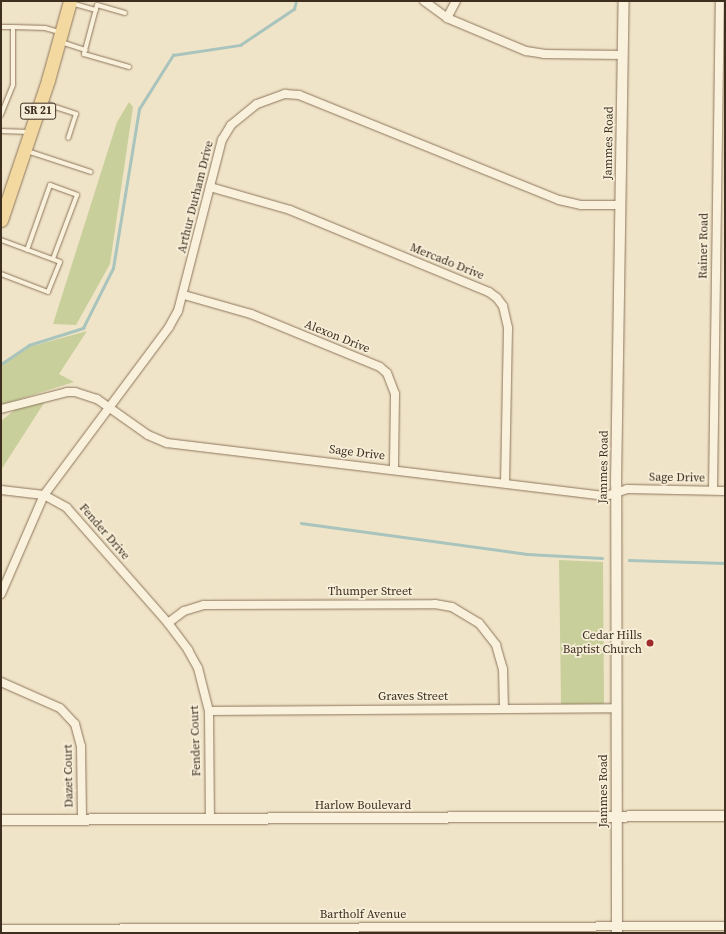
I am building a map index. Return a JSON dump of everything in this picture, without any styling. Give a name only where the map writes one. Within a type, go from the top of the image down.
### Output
[{"type":"main road","name":"SR 21","points":[[1,220],[41,102],[70,2]]},
{"type":"street","points":[[424,1],[447,18],[526,51],[544,54],[623,55]]},
{"type":"street","points":[[447,18],[456,1]]},
{"type":"street","name":"Jammes Road","points":[[617,930],[616,492],[624,1]]},
{"type":"street","name":"Rainer Road","points":[[713,490],[720,1]]},
{"type":"street","name":"Arthur Durham Drive","points":[[1,594],[44,495],[169,327],[184,295],[222,140],[231,125],[257,104],[285,94],[300,95],[559,200],[581,205],[621,205]]},
{"type":"street","name":"Mercado Drive","points":[[210,187],[290,210],[489,292],[497,298],[503,306],[508,328],[505,483]]},
{"type":"street","name":"Alexon Drive","points":[[184,295],[251,314],[380,368],[387,373],[395,394],[394,470]]},
{"type":"street","name":"Sage Drive","points":[[1,409],[67,392],[85,394],[110,408],[148,435],[168,443],[606,496],[627,489],[725,491]]},
{"type":"street","name":"Fender Drive","points":[[1,490],[44,495],[67,508],[168,623]]},
{"type":"street","name":"Thumper Street","points":[[168,623],[184,611],[204,605],[435,604],[452,607],[479,623],[496,645],[504,669],[504,709]]},
{"type":"street","name":"Fender Court","points":[[168,623],[198,668],[209,711],[210,820]]},
{"type":"street","name":"Dazet Court","points":[[1,682],[60,708],[75,724],[81,746],[82,820]]},
{"type":"street","name":"Graves Street","points":[[209,711],[616,708]]},
{"type":"street","name":"Harlow Boulevard","points":[[1,820],[725,816]]},
{"type":"street","name":"Bartholf Avenue","points":[[1,929],[617,930],[725,926]]},
{"type":"lane","points":[[70,2],[96,10]]},
{"type":"lane","points":[[125,13],[97,5],[84,54],[129,67]]},
{"type":"lane","points":[[1,27],[44,28],[86,50]]},
{"type":"lane","points":[[1,115],[13,85],[13,27]]},
{"type":"lane","points":[[41,102],[76,114],[68,138]]},
{"type":"lane","points":[[1,131],[31,132]]},
{"type":"lane","points":[[25,150],[92,172]]},
{"type":"lane","points":[[27,250],[50,185],[77,195],[53,259]]},
{"type":"lane","points":[[1,240],[60,262],[48,292],[1,274]]},
{"type":"green space","points":[[129,102],[133,107],[110,264],[76,325],[53,324],[117,122]]},
{"type":"green space","points":[[87,331],[59,374],[74,382],[1,405],[1,366],[29,347]]},
{"type":"green space","points":[[46,400],[1,470],[1,421],[16,409]]},
{"type":"green space","points":[[559,560],[603,562],[604,703],[602,704],[561,704]]},
{"type":"waterway","points":[[1,364],[29,345],[83,328],[113,268],[139,109],[173,55],[240,45],[294,9],[296,1]]},
{"type":"waterway","points":[[301,523],[527,554],[602,558]]},
{"type":"waterway","points":[[629,560],[725,563]]},
{"type":"place","name":"Cedar Hills Baptist Church","points":[[650,643]]}]
